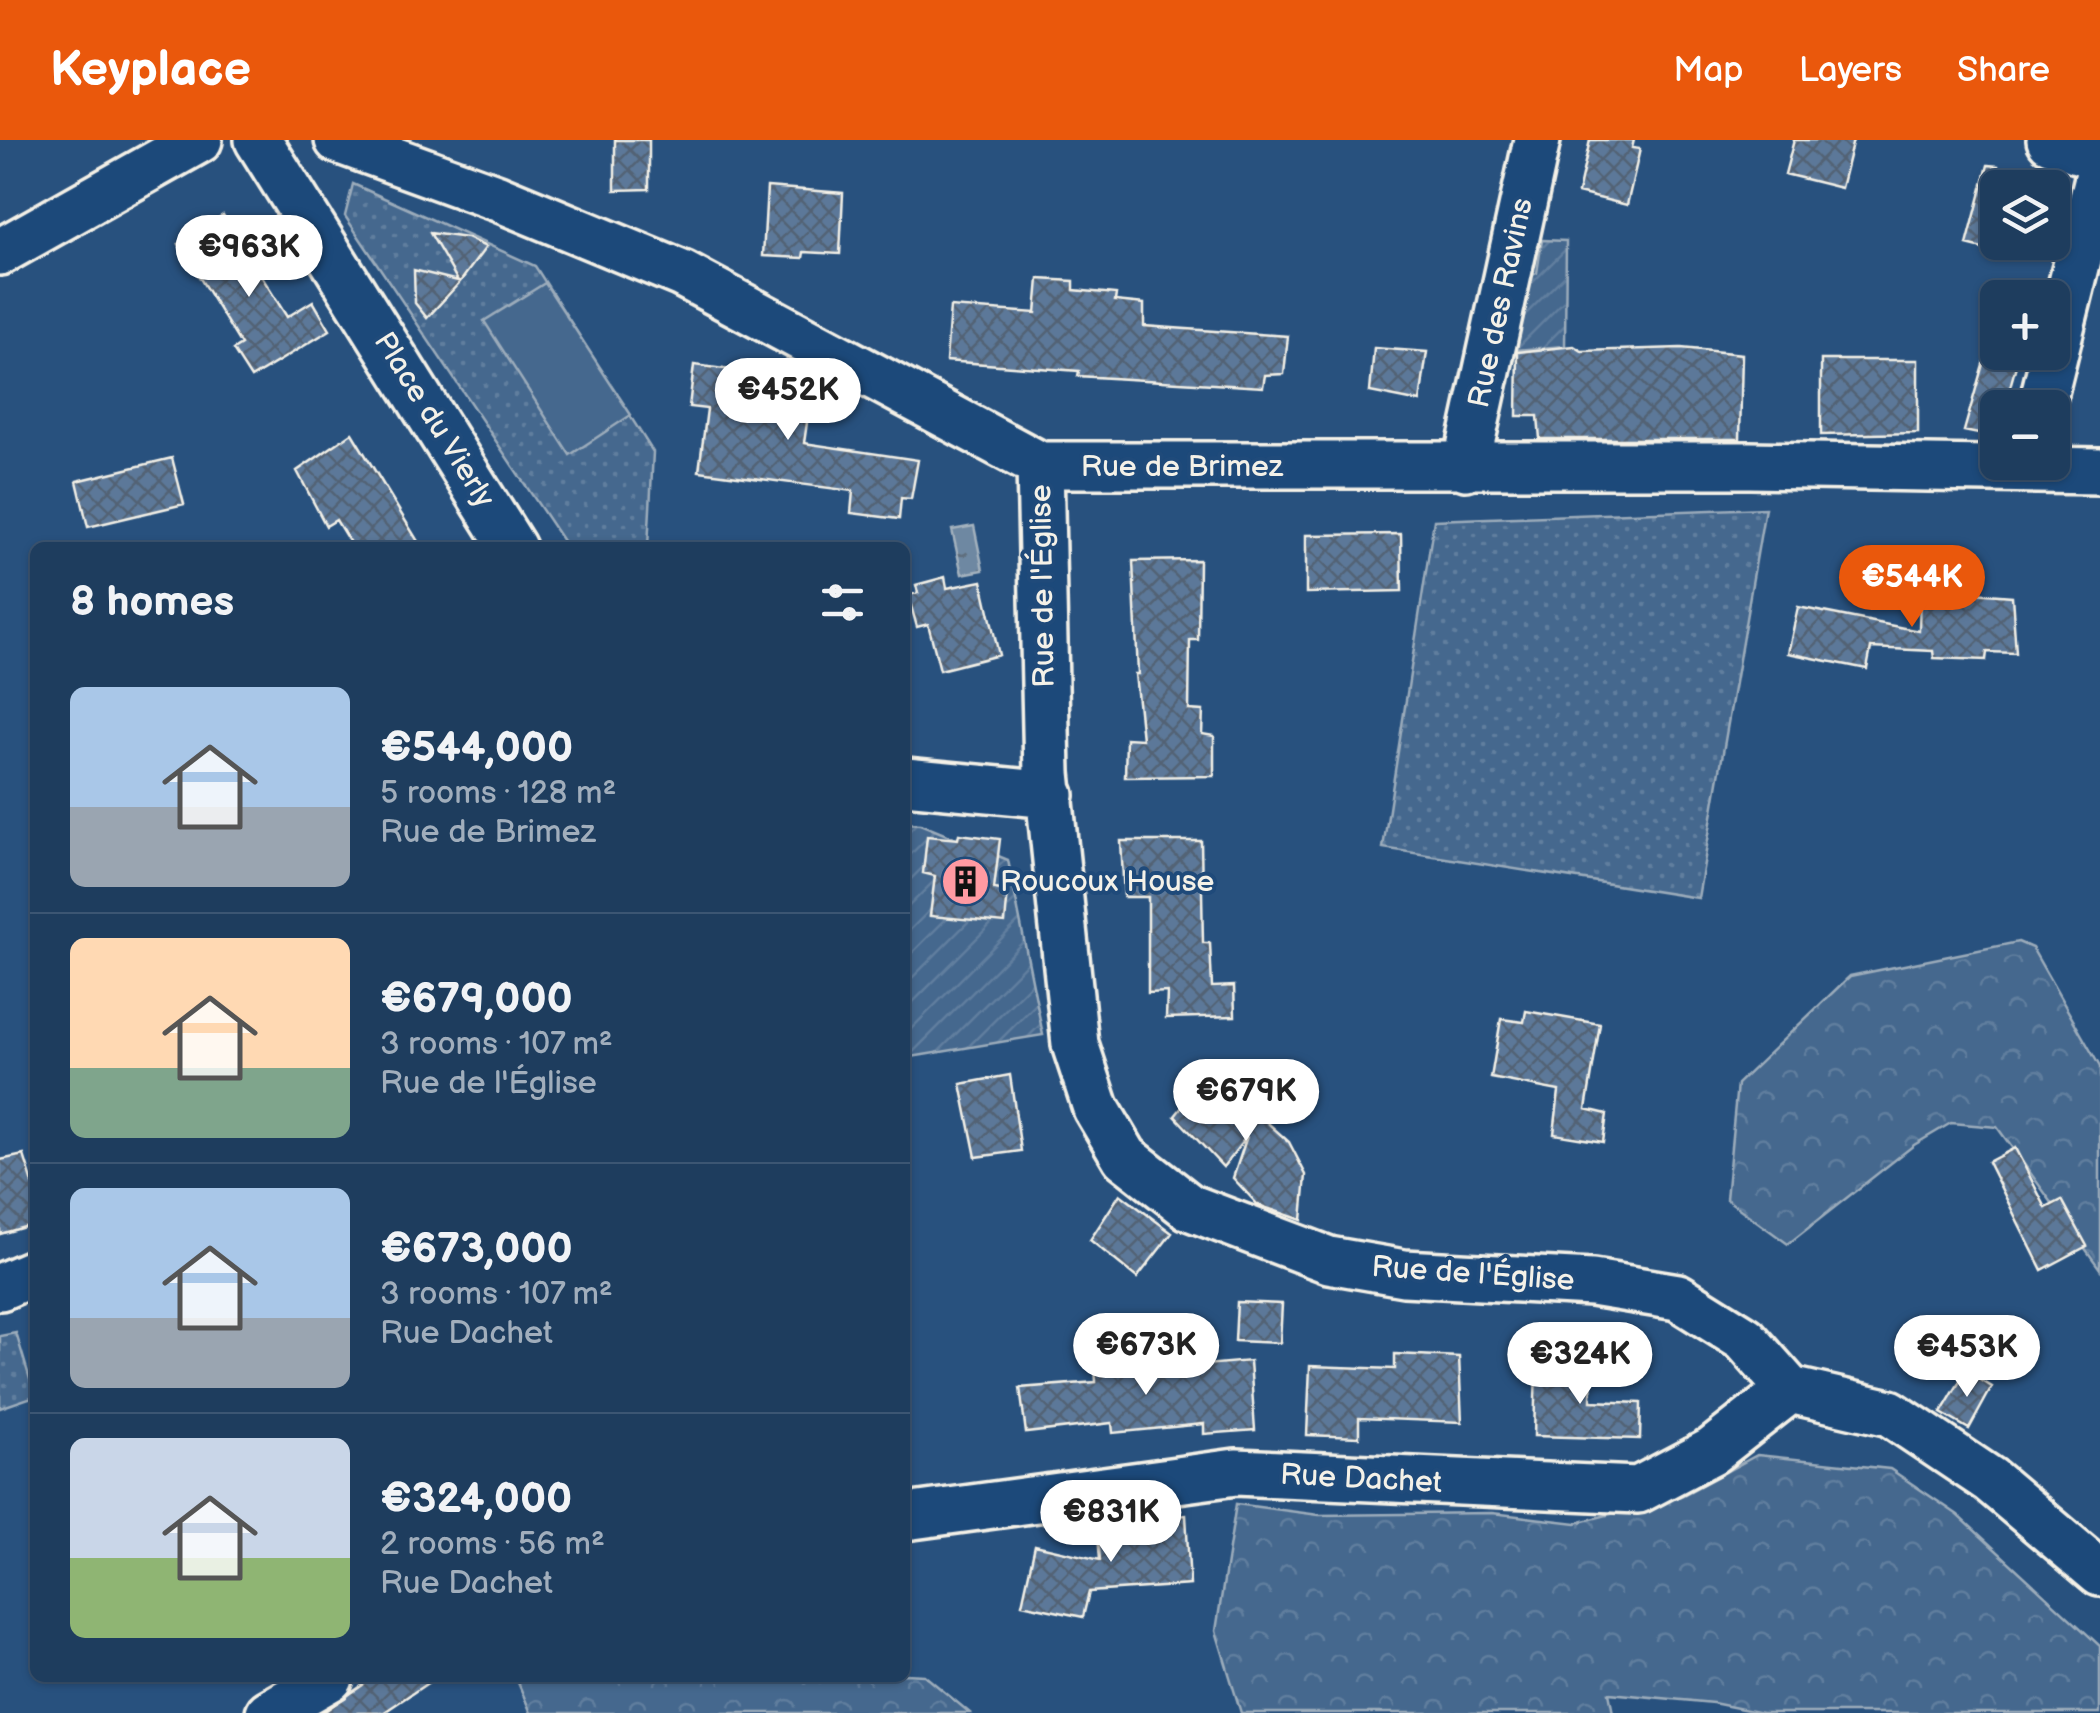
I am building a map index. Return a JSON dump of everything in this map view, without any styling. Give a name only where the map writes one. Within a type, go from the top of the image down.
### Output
[{"type":"street","points":[[0,252],[199,140]]},
{"type":"street","name":"Place du Vierly","points":[[258,140],[509,542]]},
{"type":"street","name":"Rue de Brimez","points":[[338,140],[498,198],[682,274],[1040,465],[1980,465]]},
{"type":"street","name":"Rue des Ravins","points":[[1466,467],[1536,140]]},
{"type":"street","points":[[2050,140],[2100,158]]},
{"type":"street","points":[[2045,390],[2100,170]]},
{"type":"street","name":"Rue de l'Église","points":[[1040,465],[1051,796],[1075,1044],[1096,1108],[1126,1157],[1189,1208],[1329,1260],[1404,1274],[1592,1283],[1678,1297],[1746,1339],[1790,1390]]},
{"type":"street","name":"Rue de Brimez","points":[[2070,469],[2100,471]]},
{"type":"street","points":[[910,782],[1051,796]]},
{"type":"street","points":[[0,1288],[30,1274]]},
{"type":"street","points":[[1790,1390],[1890,1413],[1990,1480],[2100,1573]]},
{"type":"street","name":"Rue Dachet","points":[[910,1516],[1236,1472],[1638,1490],[1712,1452],[1790,1390]]},
{"type":"street","points":[[269,1713],[323,1682]]},
{"type":"green space","points":[[353,184],[535,266],[653,452],[648,542],[564,542],[345,216]]},
{"type":"green space","points":[[1542,240],[1566,241],[1565,346],[1516,350],[1510,383],[1499,383],[1518,282],[1537,273]]},
{"type":"green space","points":[[545,283],[631,415],[570,455],[484,321]]},
{"type":"green space","points":[[1765,508],[1698,898],[1383,848],[1434,520]]},
{"type":"green space","points":[[910,823],[1008,860],[1043,1035],[910,1057]]},
{"type":"green space","points":[[2018,942],[2032,948],[2100,1067],[2100,1269],[1997,1127],[1951,1123],[1914,1145],[1788,1244],[1726,1199],[1737,1084],[1850,976]]},
{"type":"green space","points":[[16,1333],[30,1379],[30,1398],[0,1408],[0,1336]]},
{"type":"green space","points":[[1757,1455],[1890,1469],[1958,1515],[2100,1646],[2100,1713],[1762,1713],[1713,1703],[1609,1693],[1613,1713],[1241,1713],[1216,1631],[1236,1504],[1319,1515],[1492,1513],[1576,1523],[1681,1496]]},
{"type":"green space","points":[[910,1674],[924,1675],[970,1713],[531,1713],[518,1682],[910,1682]]},
{"type":"water","points":[[974,526],[983,570],[962,574],[952,530]]},
{"type":"building","points":[[615,140],[649,140],[649,189],[615,190]]},
{"type":"building","points":[[1590,140],[1634,140],[1632,148],[1640,149],[1627,205],[1578,193]]},
{"type":"building","points":[[1794,140],[1853,140],[1841,188],[1785,174]]},
{"type":"building","points":[[767,187],[843,193],[840,254],[804,252],[803,258],[763,256]]},
{"type":"building","points":[[1980,195],[1980,248],[1967,245]]},
{"type":"building","points":[[223,215],[287,317],[313,301],[330,330],[251,378],[233,350],[241,345],[179,244]]},
{"type":"building","points":[[430,233],[467,238],[486,247],[460,282],[427,318],[415,303],[414,270],[458,281]]},
{"type":"building","points":[[1039,279],[1074,281],[1074,290],[1116,294],[1115,301],[1144,304],[1144,326],[1288,336],[1284,374],[1265,375],[1263,387],[1078,376],[1079,371],[946,361],[950,307],[1036,313]]},
{"type":"building","points":[[1574,346],[1582,351],[1681,348],[1742,354],[1740,439],[1540,439],[1538,416],[1517,416],[1518,352]]},
{"type":"building","points":[[1374,348],[1427,352],[1420,402],[1370,392]]},
{"type":"building","points":[[1821,360],[1918,360],[1918,433],[1821,435]]},
{"type":"building","points":[[694,365],[791,378],[787,406],[809,409],[804,443],[918,460],[911,499],[901,498],[899,519],[851,513],[853,491],[699,471],[707,409],[689,407]]},
{"type":"building","points":[[1981,370],[2015,370],[2009,390],[1980,390],[1980,434],[1964,431]]},
{"type":"building","points":[[352,433],[418,542],[349,542],[336,520],[326,526],[297,471]]},
{"type":"building","points":[[172,458],[184,504],[88,527],[77,481]]},
{"type":"building","points":[[1401,534],[1402,591],[1306,593],[1306,535]]},
{"type":"building","points":[[1199,560],[1198,640],[1190,640],[1189,710],[1203,711],[1202,734],[1214,736],[1214,776],[1125,777],[1126,738],[1142,739],[1135,674],[1133,561]]},
{"type":"building","points":[[945,577],[947,588],[982,581],[999,655],[940,670],[928,624],[917,627],[910,602],[910,595],[918,593],[916,585]]},
{"type":"building","points":[[1920,589],[2012,596],[2016,653],[1987,652],[1986,660],[1934,658],[1933,651],[1871,648],[1867,669],[1788,653],[1798,607],[1919,631]]},
{"type":"building","name":"Roucoux House","points":[[959,834],[1000,839],[994,889],[1008,891],[1005,923],[930,916],[935,876],[923,873],[927,836],[958,839]]},
{"type":"building","points":[[1121,841],[1201,841],[1203,943],[1210,943],[1212,987],[1234,986],[1235,1016],[1166,1018],[1167,992],[1148,993],[1148,897],[1124,897]]},
{"type":"building","points":[[1526,1011],[1600,1024],[1586,1109],[1607,1114],[1603,1142],[1554,1134],[1559,1091],[1491,1078],[1501,1019],[1524,1022]]},
{"type":"building","points":[[1223,1069],[1256,1097],[1249,1106],[1289,1142],[1306,1175],[1302,1220],[1258,1205],[1233,1178],[1247,1136],[1223,1167],[1175,1116],[1208,1075],[1217,1078]]},
{"type":"building","points":[[1010,1075],[1021,1151],[976,1157],[961,1084]]},
{"type":"building","points":[[2015,1148],[2046,1208],[2062,1200],[2087,1246],[2042,1270],[1988,1162]]},
{"type":"building","points":[[24,1155],[30,1174],[30,1225],[0,1234],[0,1160]]},
{"type":"building","points":[[1120,1194],[1172,1233],[1137,1278],[1090,1240]]},
{"type":"building","points":[[1237,1302],[1282,1304],[1280,1343],[1235,1341]]},
{"type":"building","points":[[1144,1352],[1147,1370],[1250,1361],[1255,1430],[1204,1434],[1204,1424],[1113,1433],[1112,1423],[1026,1433],[1020,1388],[1096,1382],[1094,1354]]},
{"type":"building","points":[[1395,1354],[1459,1357],[1462,1422],[1359,1418],[1359,1437],[1307,1435],[1310,1366],[1395,1369]]},
{"type":"building","points":[[1536,1366],[1592,1367],[1591,1401],[1641,1403],[1640,1439],[1534,1436]]},
{"type":"building","points":[[1966,1371],[1992,1387],[1969,1429],[1941,1413]]},
{"type":"building","points":[[1186,1515],[1190,1585],[1089,1592],[1083,1617],[1022,1604],[1035,1545],[1100,1560],[1097,1524]]},
{"type":"building","points":[[367,1682],[429,1682],[383,1713],[322,1713]]},
{"type":"place","name":"Roucoux House","points":[[965,882]]}]
